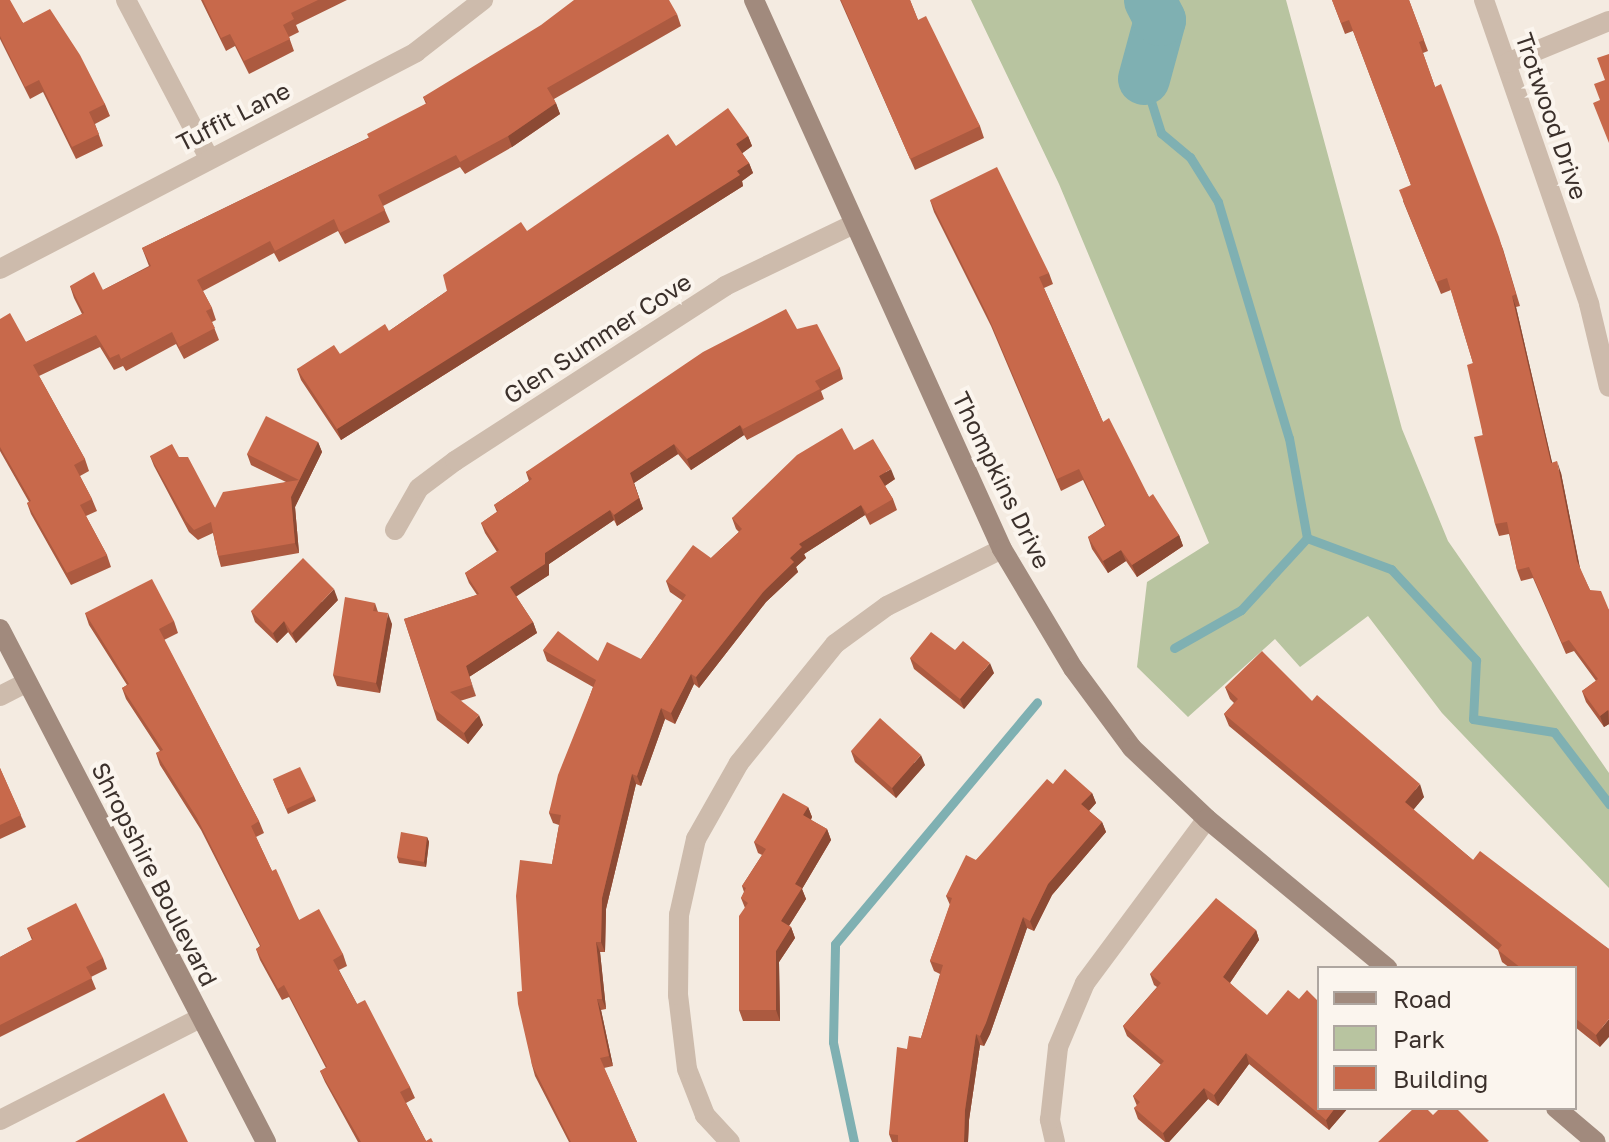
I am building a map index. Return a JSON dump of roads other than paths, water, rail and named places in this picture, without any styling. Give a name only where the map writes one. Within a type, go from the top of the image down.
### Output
[{"type":"street","points":[[126,0],[209,158]]},
{"type":"street","name":"Tuffit Lane","points":[[0,269],[416,52],[483,0]]},
{"type":"street","name":"Thompkins Drive","points":[[754,0],[1002,549],[1073,668],[1132,748],[1207,819],[1385,966]]},
{"type":"street","name":"Trotwood Drive","points":[[1484,0],[1589,304],[1609,387]]},
{"type":"street","points":[[1507,63],[1609,21]]},
{"type":"street","name":"Glen Summer Cove","points":[[395,530],[419,488],[455,461],[725,286],[854,224]]},
{"type":"street","points":[[730,1142],[705,1115],[687,1069],[678,995],[679,915],[696,839],[739,763],[835,644],[887,606],[1002,549]]},
{"type":"street","name":"Shropshire Boulevard","points":[[0,629],[266,1142]]},
{"type":"street","points":[[0,696],[27,682]]},
{"type":"street","points":[[1055,1142],[1050,1120],[1058,1047],[1085,983],[1207,819]]},
{"type":"street","points":[[0,1120],[200,1018]]},
{"type":"street","points":[[1558,1110],[1598,1142],[1609,1133]]},
{"type":"waterway","points":[[1144,79],[1160,20],[1150,0]]},
{"type":"waterway","points":[[1144,79],[1161,133],[1190,157],[1218,202],[1289,438],[1307,538],[1241,610],[1174,648]]},
{"type":"waterway","points":[[1307,538],[1391,569],[1476,660],[1473,719],[1554,732],[1609,804]]},
{"type":"waterway","points":[[854,1142],[833,1042],[835,944],[1037,702]]}]
